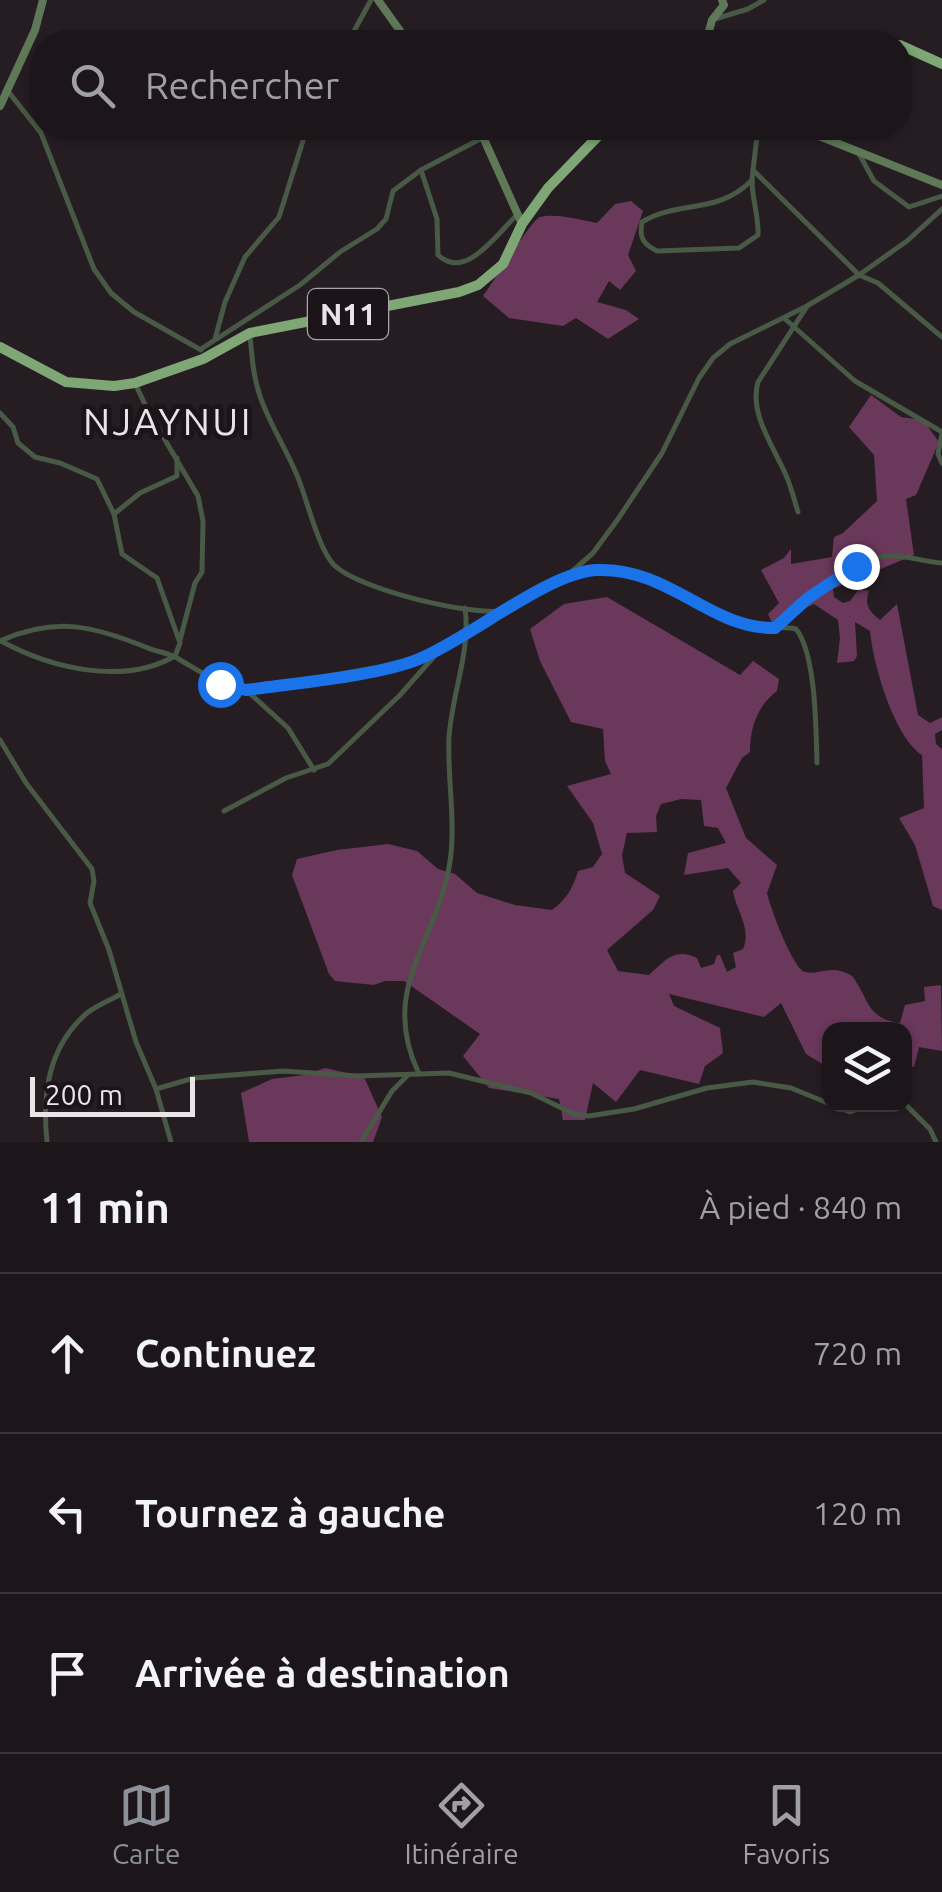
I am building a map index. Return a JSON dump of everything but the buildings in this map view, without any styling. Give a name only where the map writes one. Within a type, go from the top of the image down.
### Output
[{"type":"highway","points":[[912,51],[942,64]]},
{"type":"highway","name":"N11","points":[[0,347],[66,382],[114,386],[135,383],[250,333],[458,292],[478,284],[503,264],[519,220],[593,140]]},
{"type":"street","points":[[35,30],[43,0]]},
{"type":"street","points":[[355,30],[374,0],[398,30]]},
{"type":"street","points":[[712,20],[748,10],[764,0]]},
{"type":"street","points":[[709,30],[722,2]]},
{"type":"street","points":[[0,106],[4,89],[30,40]]},
{"type":"street","points":[[4,89],[30,120]]},
{"type":"street","points":[[44,140],[102,282],[134,312],[202,354],[377,229],[386,219],[394,192],[422,170],[479,140]]},
{"type":"street","points":[[214,342],[225,302],[245,257],[279,217],[302,140]]},
{"type":"street","points":[[422,170],[437,219],[438,256],[454,265],[469,261],[519,220],[486,140]]},
{"type":"street","points":[[751,181],[717,204],[656,213],[642,222],[640,234],[644,245],[656,252],[739,248],[758,235],[759,216],[751,181],[757,140]]},
{"type":"street","points":[[828,140],[942,185]]},
{"type":"street","points":[[857,152],[874,181],[910,207],[942,196]]},
{"type":"street","points":[[753,170],[859,275],[878,283],[942,338]]},
{"type":"street","points":[[0,641],[47,626],[89,626],[175,656],[220,684],[246,690],[383,668],[440,650],[568,575],[593,553],[662,452],[713,358],[730,344],[859,275],[908,241],[942,209]]},
{"type":"street","points":[[798,512],[787,477],[762,424],[755,392],[807,306]]},
{"type":"street","points":[[784,318],[855,381],[942,432],[938,454],[942,463]]},
{"type":"street","points":[[250,333],[253,374],[260,399],[332,563],[352,577],[430,603],[485,613],[507,610]]},
{"type":"street","points":[[0,641],[36,658],[91,670],[160,665],[175,656],[202,572],[204,522],[198,496],[135,383]]},
{"type":"street","points":[[0,414],[13,427],[18,443],[35,457],[60,462],[97,479],[114,514],[122,554],[157,578],[180,643]]},
{"type":"street","points":[[114,514],[140,493],[177,476],[177,458]]},
{"type":"street","points":[[593,553],[598,570]]},
{"type":"street","points":[[775,628],[808,598],[856,566],[887,556],[942,563]]},
{"type":"street","points":[[568,575],[598,570],[644,576],[741,624],[796,629],[806,646],[811,671],[817,763]]},
{"type":"street","points":[[419,1074],[403,1014],[408,981],[443,900],[450,862],[449,741],[468,635],[464,608]]},
{"type":"street","points":[[224,811],[286,778],[314,770],[343,752],[440,650]]},
{"type":"street","points":[[246,690],[288,728],[314,770]]},
{"type":"street","points":[[0,740],[26,783],[92,869],[90,903],[109,950],[136,1042],[156,1088],[171,1142]]},
{"type":"street","points":[[47,1142],[48,1074],[59,1047],[88,1012],[122,994]]},
{"type":"street","points":[[156,1088],[194,1078],[283,1071],[357,1076],[449,1073],[531,1093],[574,1114],[589,1116],[634,1110],[707,1088],[753,1082],[792,1088],[822,1100]]},
{"type":"street","points":[[361,1142],[383,1104],[408,1074]]},
{"type":"street","points":[[912,1110],[930,1129],[936,1142]]},
{"type":"shaded area","points":[[631,201],[643,211],[628,255],[636,271],[620,290],[609,281],[597,302],[626,310],[639,319],[608,339],[576,318],[563,326],[509,318],[483,296],[540,217],[561,216],[597,223],[615,204]]},
{"type":"shaded area","points":[[871,395],[901,417],[923,420],[939,442],[916,495],[906,499],[914,555],[833,589],[834,597],[843,603],[850,601],[859,589],[869,591],[869,607],[880,620],[897,604],[918,715],[930,723],[942,717],[942,730],[935,734],[936,744],[942,749],[942,910],[933,906],[915,845],[899,818],[924,808],[922,755],[902,733],[894,717],[880,680],[870,631],[855,622],[857,656],[854,661],[837,663],[838,620],[814,604],[772,623],[768,614],[779,603],[761,570],[784,558],[791,549],[791,564],[832,557],[834,537],[877,501],[874,455],[849,427]]},
{"type":"shaded area","points":[[607,597],[740,675],[753,661],[779,679],[777,691],[756,718],[750,752],[742,758],[726,788],[746,838],[777,865],[767,893],[794,960],[805,972],[837,970],[852,976],[874,1012],[896,1022],[822,1022],[822,1064],[806,1054],[781,1003],[764,1017],[669,994],[674,1006],[720,1028],[723,1053],[705,1066],[699,1084],[640,1070],[616,1102],[593,1083],[585,1120],[563,1120],[559,1099],[489,1088],[463,1056],[480,1034],[404,981],[374,985],[335,981],[292,875],[297,859],[388,844],[417,851],[477,893],[515,905],[552,910],[568,893],[578,871],[593,867],[602,854],[593,823],[567,786],[611,774],[605,761],[603,729],[571,722],[540,661],[530,629],[564,604]],"holes":[[[681,799],[701,800],[704,826],[718,828],[726,843],[688,853],[684,875],[728,868],[741,883],[733,891],[745,927],[743,949],[733,953],[736,967],[727,972],[717,955],[714,964],[701,968],[697,958],[682,954],[670,957],[649,975],[618,971],[607,950],[653,910],[660,896],[625,873],[622,855],[627,833],[657,832],[656,816],[661,804]]]},
{"type":"shaded area","points":[[941,985],[942,1051],[919,1047],[914,1067],[912,1022],[900,1022],[905,1005],[925,1001],[924,987]]},
{"type":"shaded area","points":[[325,1068],[364,1077],[382,1117],[373,1142],[249,1142],[241,1093],[272,1079]]},
{"type":"district","name":"NJAYNUI","points":[[168,421]]},
{"type":"route","points":[[220,684],[246,690],[414,661],[468,635],[568,575],[598,570],[644,576],[741,624],[775,628],[808,598],[856,566]]}]
